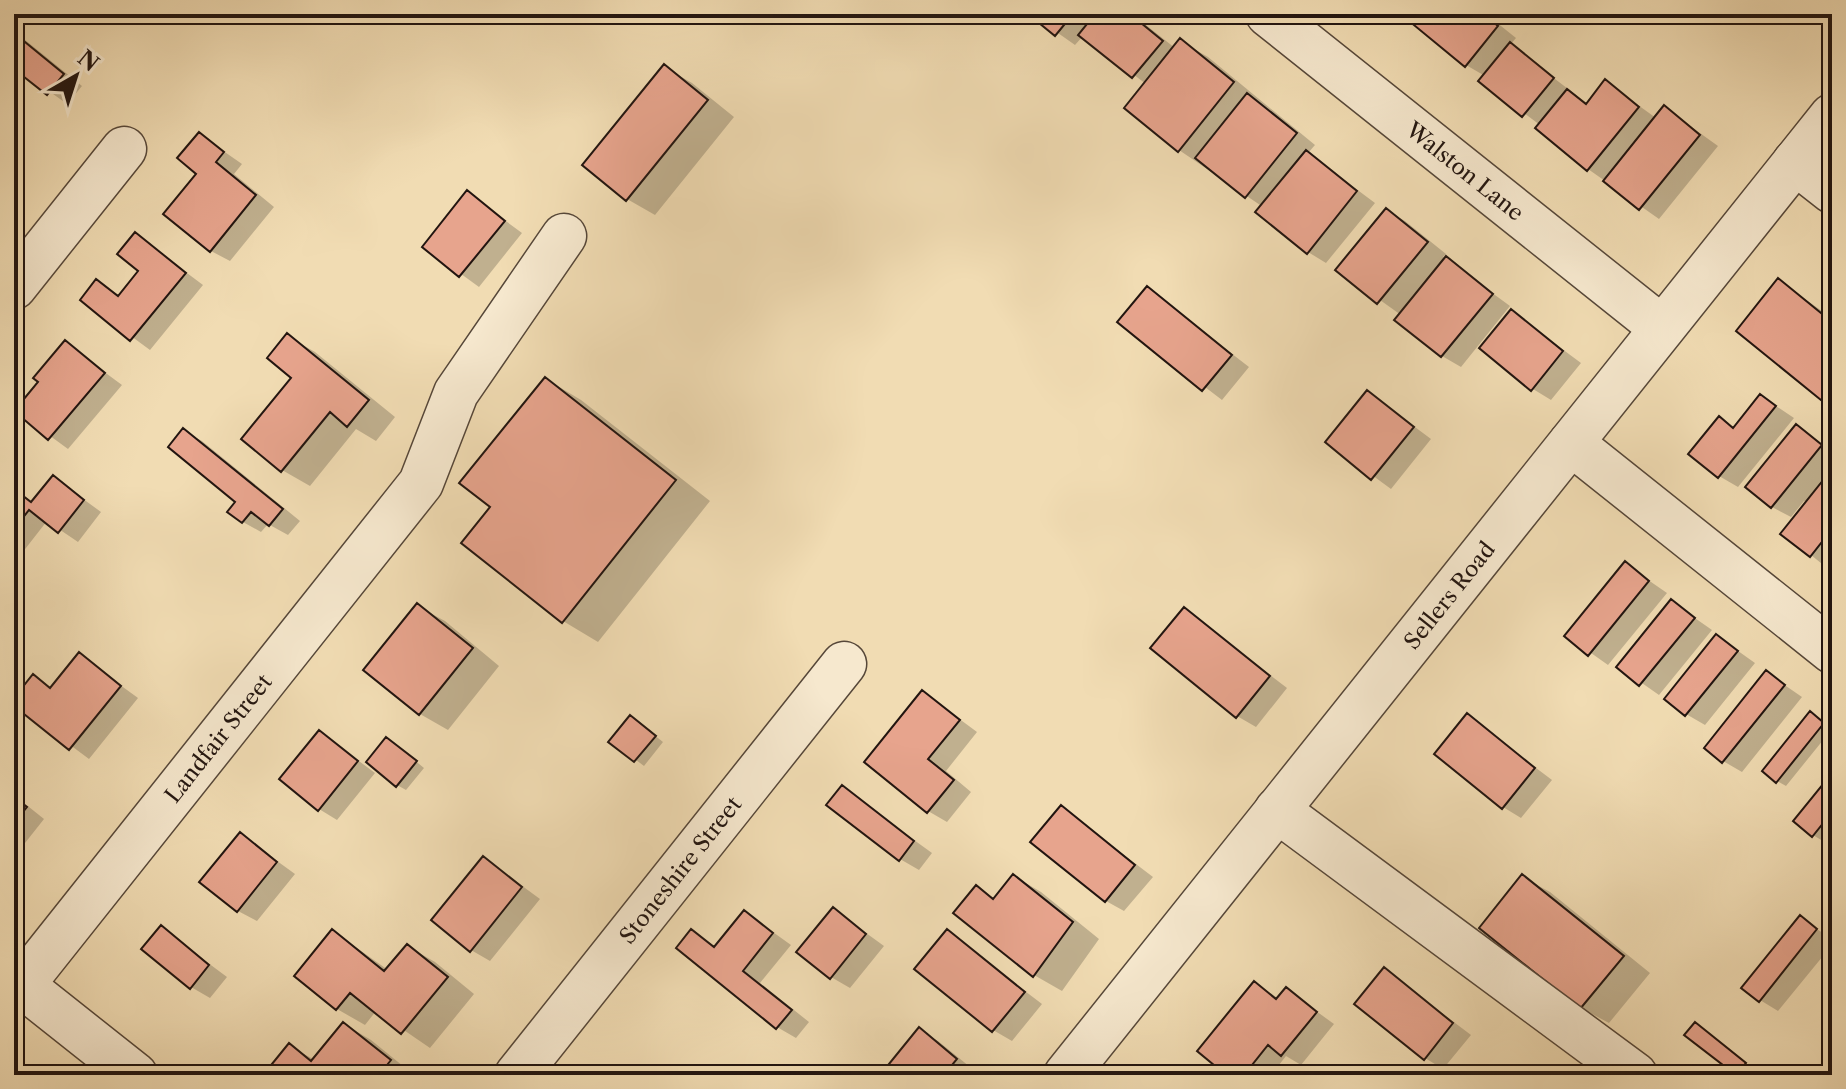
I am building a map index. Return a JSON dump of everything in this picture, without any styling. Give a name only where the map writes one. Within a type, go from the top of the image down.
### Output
[{"type":"street","name":"Walston Lane","points":[[1268,14],[1662,328]]},
{"type":"street","name":"Sellers Road","points":[[1066,1075],[1832,116]]},
{"type":"street","points":[[14,287],[124,149]]},
{"type":"street","points":[[1795,162],[1832,191]]},
{"type":"street","name":"Landfair Street","points":[[17,986],[421,483],[456,393],[564,236]]},
{"type":"street","points":[[1571,443],[1832,651]]},
{"type":"street","name":"Stoneshire Street","points":[[517,1075],[844,664]]},
{"type":"street","points":[[1277,810],[1635,1075]]},
{"type":"street","points":[[17,986],[135,1075]]},
{"type":"building","points":[[1028,14],[1073,14],[1055,36]]},
{"type":"building","points":[[1095,14],[1130,14],[1163,41],[1132,78],[1078,35]]},
{"type":"building","points":[[1415,14],[1484,14],[1498,26],[1465,67],[1409,21]]},
{"type":"building","points":[[14,33],[64,74],[47,95],[14,69]]},
{"type":"building","points":[[1180,38],[1234,82],[1178,152],[1124,108]]},
{"type":"building","points":[[1510,42],[1554,78],[1522,117],[1478,81]]},
{"type":"building","points":[[664,64],[708,100],[626,201],[582,165]]},
{"type":"building","points":[[1605,79],[1639,107],[1587,171],[1535,128],[1567,89],[1586,104]]},
{"type":"building","points":[[1247,93],[1297,133],[1245,198],[1195,158]]},
{"type":"building","points":[[1664,105],[1700,135],[1639,210],[1603,181]]},
{"type":"building","points":[[199,132],[224,152],[216,162],[256,195],[210,252],[163,214],[196,174],[177,158]]},
{"type":"building","points":[[1306,150],[1357,191],[1307,254],[1255,212]]},
{"type":"building","points":[[467,190],[505,221],[459,277],[422,247]]},
{"type":"building","points":[[1386,208],[1428,242],[1377,304],[1335,270]]},
{"type":"building","points":[[135,232],[186,273],[130,341],[80,300],[96,279],[118,296],[138,271],[117,254]]},
{"type":"building","points":[[1446,256],[1493,294],[1441,357],[1394,320]]},
{"type":"building","points":[[1778,278],[1832,322],[1832,409],[1736,331]]},
{"type":"building","points":[[1147,286],[1232,355],[1202,391],[1117,322]]},
{"type":"building","points":[[1511,309],[1563,351],[1531,391],[1479,348]]},
{"type":"building","points":[[287,333],[369,400],[347,427],[330,412],[281,472],[241,439],[291,378],[267,358]]},
{"type":"building","points":[[65,340],[105,373],[48,440],[14,411],[38,382],[33,378]]},
{"type":"building","points":[[545,377],[676,480],[562,623],[461,543],[490,507],[459,483]]},
{"type":"building","points":[[1367,390],[1414,427],[1371,480],[1325,442]]},
{"type":"building","points":[[1760,394],[1776,406],[1718,478],[1688,454],[1719,416],[1733,428]]},
{"type":"building","points":[[1796,424],[1822,445],[1771,508],[1745,487]]},
{"type":"building","points":[[183,428],[283,509],[269,526],[251,512],[242,523],[227,512],[235,502],[168,447]]},
{"type":"building","points":[[1832,469],[1832,529],[1810,557],[1780,534]]},
{"type":"building","points":[[53,475],[84,500],[58,533],[29,510],[14,529],[14,489],[31,502]]},
{"type":"building","points":[[1832,557],[1832,574],[1824,567]]},
{"type":"building","points":[[1625,561],[1649,581],[1588,656],[1564,636]]},
{"type":"building","points":[[1671,599],[1695,618],[1639,686],[1616,667]]},
{"type":"building","points":[[417,603],[473,648],[419,715],[363,670]]},
{"type":"building","points":[[1184,607],[1270,676],[1236,718],[1150,648]]},
{"type":"building","points":[[1716,634],[1738,651],[1685,716],[1664,699]]},
{"type":"building","points":[[79,652],[121,686],[69,750],[14,706],[14,698],[33,674],[50,688]]},
{"type":"building","points":[[1766,670],[1785,685],[1722,763],[1704,748]]},
{"type":"building","points":[[922,690],[960,720],[928,759],[954,780],[927,813],[864,762]]},
{"type":"building","points":[[1810,711],[1824,723],[1776,783],[1762,771]]},
{"type":"building","points":[[1467,713],[1535,768],[1502,809],[1434,754]]},
{"type":"building","points":[[630,715],[656,736],[634,762],[608,742]]},
{"type":"building","points":[[319,730],[358,761],[318,811],[279,779]]},
{"type":"building","points":[[386,737],[417,761],[396,787],[366,762]]},
{"type":"building","points":[[1832,773],[1832,812],[1812,837],[1793,821]]},
{"type":"building","points":[[842,785],[914,841],[899,861],[826,805]]},
{"type":"building","points":[[14,797],[27,807],[14,823]]},
{"type":"building","points":[[1061,805],[1135,865],[1105,902],[1030,842]]},
{"type":"building","points":[[240,832],[277,862],[237,912],[199,882]]},
{"type":"building","points":[[483,856],[522,887],[470,952],[431,920]]},
{"type":"building","points":[[1013,874],[1073,922],[1033,977],[953,913],[976,885],[993,899]]},
{"type":"building","points":[[1522,874],[1624,956],[1580,1009],[1479,928]]},
{"type":"building","points":[[833,907],[866,934],[830,979],[796,952]]},
{"type":"building","points":[[744,910],[773,933],[743,971],[792,1010],[776,1029],[676,948],[691,929],[714,947]]},
{"type":"building","points":[[1800,915],[1817,929],[1759,1002],[1741,988]]},
{"type":"building","points":[[161,925],[209,965],[190,989],[141,949]]},
{"type":"building","points":[[332,929],[384,971],[407,944],[448,977],[401,1034],[350,993],[336,1010],[294,976]]},
{"type":"building","points":[[947,929],[1025,992],[992,1032],[914,969]]},
{"type":"building","points":[[1384,967],[1453,1023],[1424,1060],[1354,1004]]},
{"type":"building","points":[[1254,981],[1276,999],[1286,987],[1317,1012],[1281,1056],[1268,1045],[1244,1075],[1226,1075],[1197,1051]]},
{"type":"building","points":[[343,1022],[391,1060],[379,1075],[263,1075],[289,1043],[311,1061]]},
{"type":"building","points":[[1695,1022],[1746,1063],[1736,1075],[1684,1035]]},
{"type":"building","points":[[919,1027],[957,1059],[944,1075],[880,1075]]},
{"type":"building","points":[[601,1066],[613,1075],[594,1075]]},
{"type":"building","points":[[1390,1067],[1400,1075],[1383,1075]]}]
